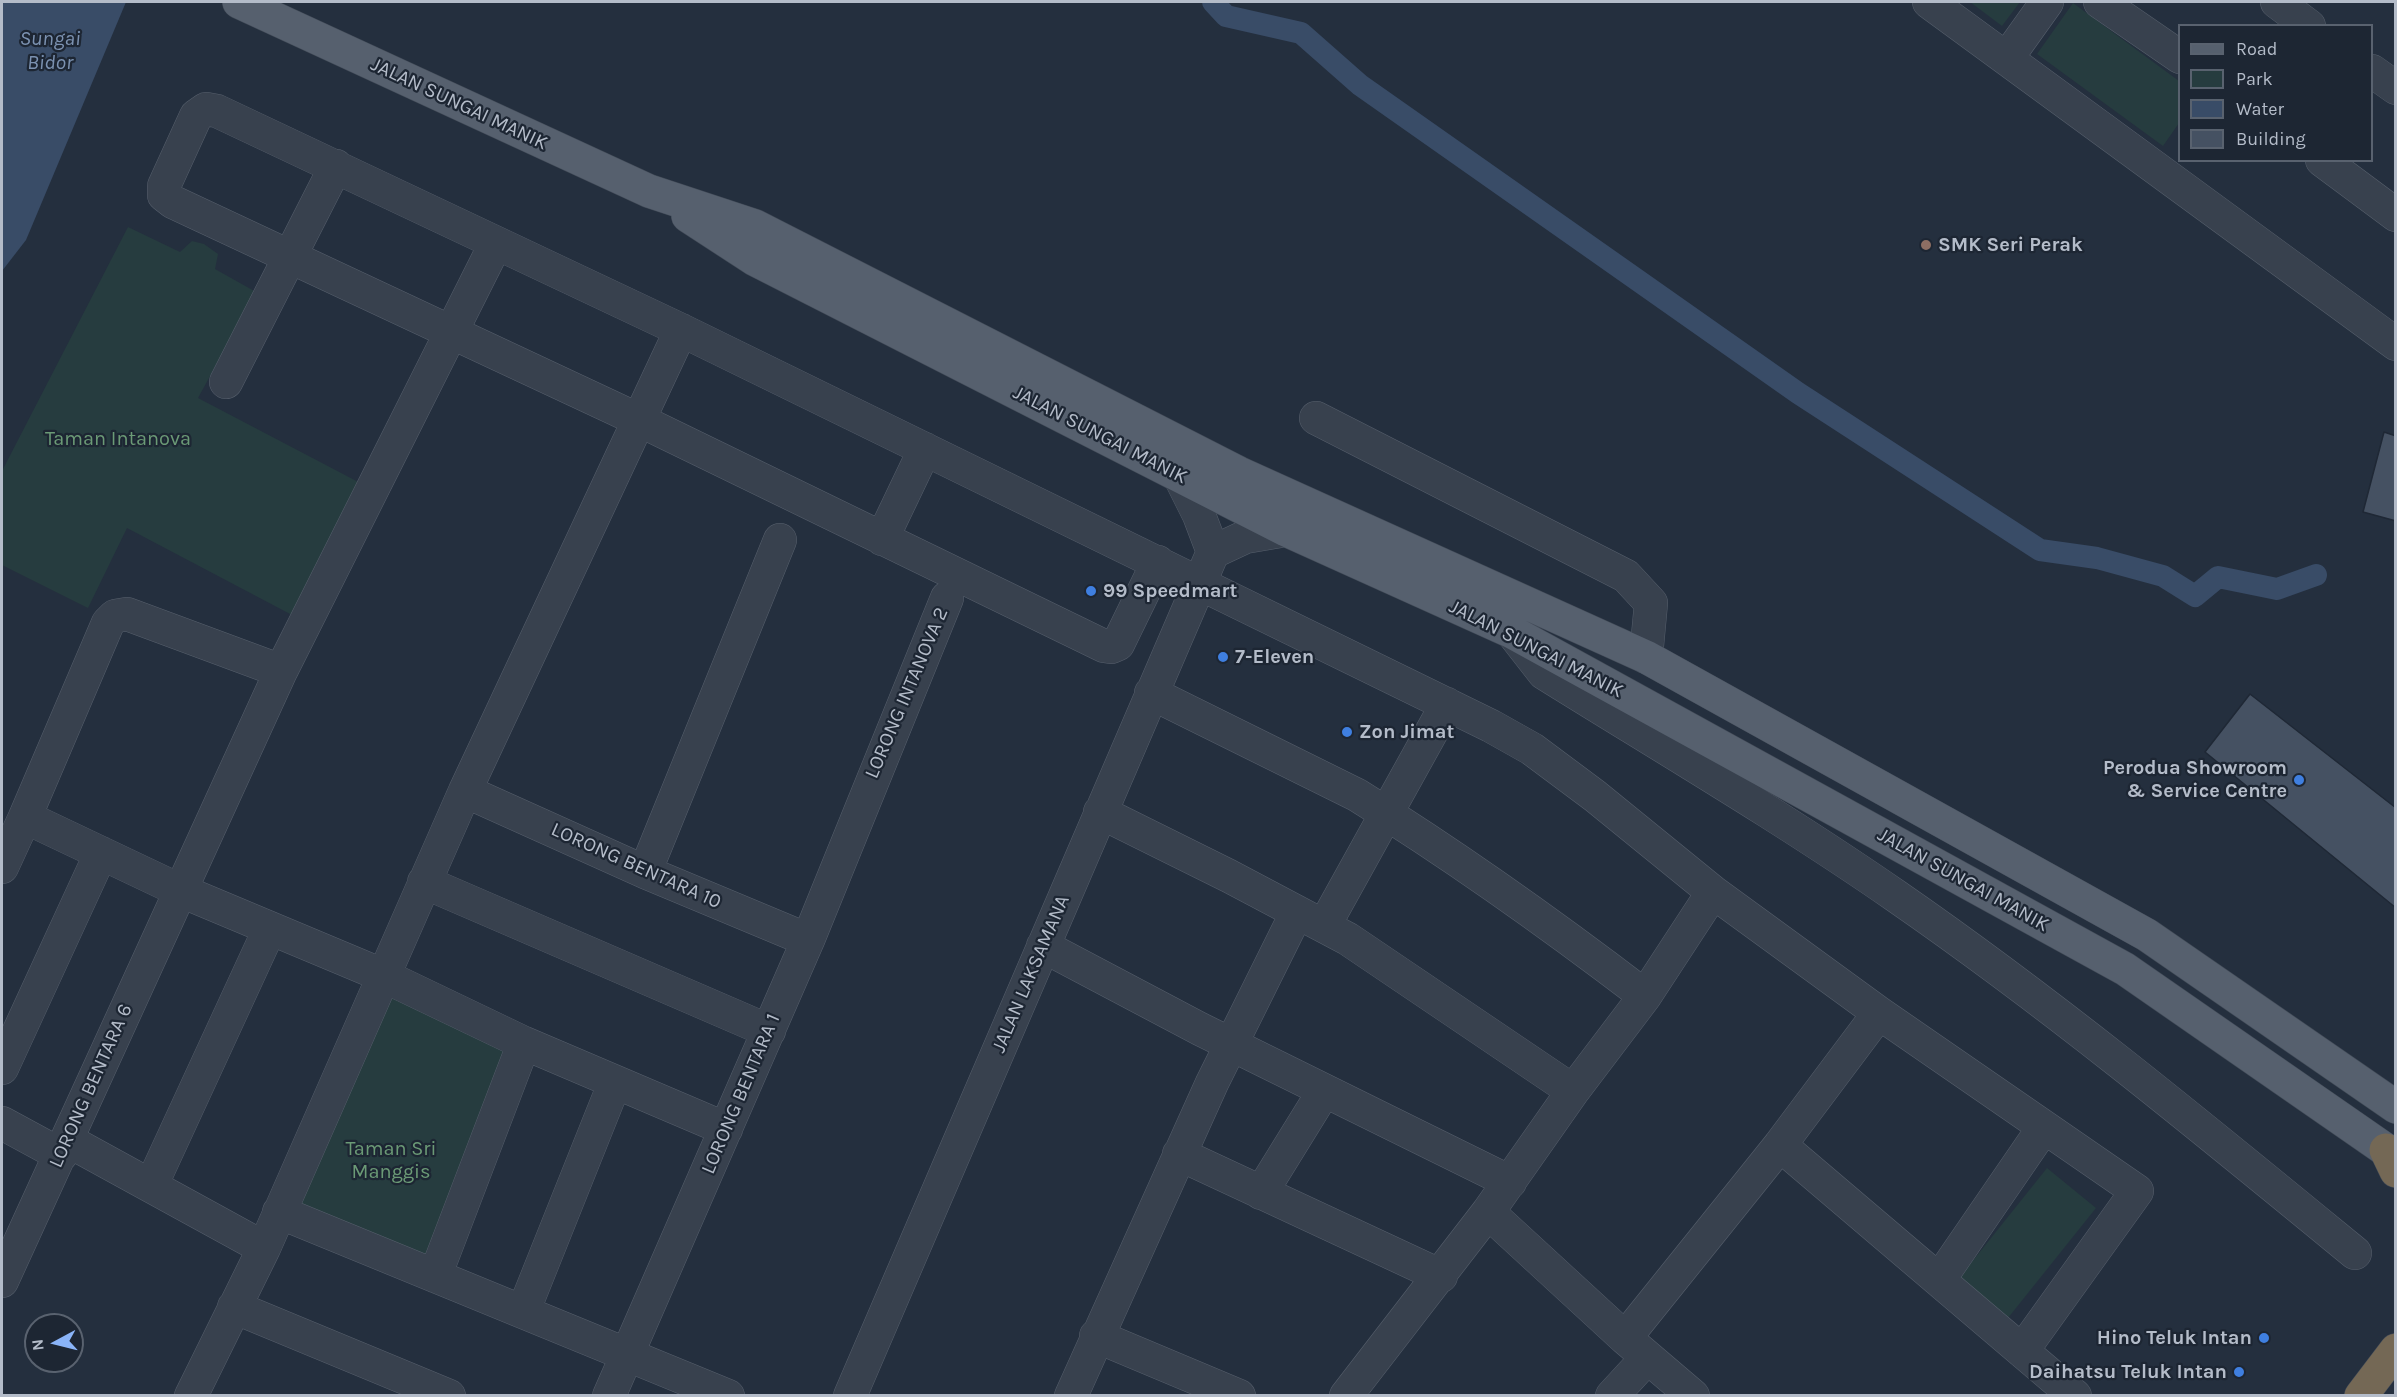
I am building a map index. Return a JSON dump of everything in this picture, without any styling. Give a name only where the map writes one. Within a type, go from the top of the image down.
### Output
[{"type":"highway","points":[[2361,1395],[2396,1350]]},
{"type":"main road","name":"JALAN SUNGAI MANIK","points":[[239,2],[649,191],[755,226],[1239,473],[1646,657],[2147,935],[2396,1107]]},
{"type":"main road","name":"JALAN SUNGAI MANIK","points":[[649,191],[754,259],[1178,473],[1286,531],[1512,632],[2125,969],[2392,1159]]},
{"type":"street","points":[[1929,2],[2007,58],[2173,166],[2396,344]]},
{"type":"street","points":[[2007,58],[2047,2]]},
{"type":"street","points":[[2100,2],[2178,56]]},
{"type":"street","points":[[2373,72],[2396,88]]},
{"type":"street","points":[[1158,562],[1118,644],[1111,647],[1104,646],[639,420],[290,258],[164,195],[164,186],[196,116],[206,109],[217,111],[681,330],[1158,562],[1447,704],[1532,749],[1595,796],[1713,892],[1879,1013],[2137,1191],[2022,1351]]},
{"type":"street","points":[[2325,162],[2396,215]]},
{"type":"street","points":[[226,382],[336,166]]},
{"type":"street","name":"LORONG BENTARA 6","points":[[2,1281],[281,671],[496,243]]},
{"type":"street","points":[[191,1395],[264,1248],[465,790],[681,330]]},
{"type":"street","points":[[1316,417],[1626,576],[1651,603],[1646,657]]},
{"type":"street","points":[[882,539],[925,449]]},
{"type":"street","points":[[1178,473],[1199,514],[1213,552],[1245,537],[1286,531]]},
{"type":"street","points":[[645,872],[780,540]]},
{"type":"street","name":"JALAN LAKSAMANA","points":[[850,1395],[1198,582],[1213,552]]},
{"type":"street","name":"LORONG INTANOVA 2","points":[[867,789],[947,598]]},
{"type":"street","points":[[2,867],[108,623],[116,616],[127,614],[281,671]]},
{"type":"street","points":[[1512,632],[1544,673],[1895,896],[1950,936],[2162,1095],[2355,1253]]},
{"type":"street","points":[[1151,693],[1357,795],[1515,897],[1645,996]]},
{"type":"street","points":[[1071,1395],[1179,1154],[1232,1044],[1310,919],[1386,813],[1447,704]]},
{"type":"street","name":"LORONG BENTARA 1","points":[[609,1395],[808,940],[867,789]]},
{"type":"street","name":"LORONG BENTARA 10","points":[[465,790],[645,872],[808,940]]},
{"type":"street","points":[[1100,812],[1310,919],[1394,968],[1573,1091]]},
{"type":"street","points":[[25,817],[179,890],[382,975],[524,1043],[726,1129]]},
{"type":"street","points":[[2,1068],[101,853]]},
{"type":"street","points":[[424,882],[769,1031]]},
{"type":"street","points":[[1346,1395],[1441,1276],[1510,1182],[1573,1091],[1645,996],[1713,892]]},
{"type":"street","points":[[151,1186],[270,928]]},
{"type":"street","points":[[1043,946],[1232,1044],[1510,1182]]},
{"type":"street","points":[[1612,1395],[1636,1348],[1780,1145],[1879,1013]]},
{"type":"street","points":[[435,1276],[524,1043]]},
{"type":"street","points":[[523,1312],[615,1082]]},
{"type":"street","points":[[1261,1193],[1324,1090]]},
{"type":"street","points":[[2,1123],[151,1186],[264,1248]]},
{"type":"street","points":[[1939,1280],[2044,1127]]},
{"type":"street","points":[[1780,1145],[2075,1395]]},
{"type":"street","points":[[1179,1154],[1441,1276]]},
{"type":"street","points":[[279,1212],[728,1395]]},
{"type":"street","points":[[1488,1212],[1636,1348],[1693,1395]]},
{"type":"street","points":[[234,1307],[449,1395]]},
{"type":"street","points":[[1096,1336],[1239,1395]]},
{"type":"green space","points":[[1970,2],[2020,2],[2002,26]]},
{"type":"green space","points":[[2073,3],[2178,80],[2178,124],[2163,146],[2037,54]]},
{"type":"green space","name":"Taman Intanova","points":[[128,227],[180,252],[192,241],[204,244],[218,254],[215,269],[256,292],[198,398],[364,485],[292,615],[127,528],[88,608],[2,565],[2,471]]},
{"type":"green space","name":"Taman Sri Manggis","points":[[385,984],[514,1048],[431,1268],[289,1209]]},
{"type":"green space","points":[[2047,1168],[2096,1208],[2008,1318],[1959,1278]]},
{"type":"water","name":"Sungai Bidor","points":[[2,2],[126,2],[26,240],[2,271]]},
{"type":"building","points":[[2384,432],[2396,436],[2396,521],[2363,512]]},
{"type":"building","name":"Perodua Showroom & Service Centre","points":[[2250,694],[2396,808],[2396,908],[2205,752]]},
{"type":"waterway","points":[[1213,2],[1226,16],[1301,33],[1360,85],[1798,393],[2040,550],[2097,558],[2163,576],[2195,596],[2218,577],[2277,589],[2316,575]]},
{"type":"place","name":"SMK Seri Perak","points":[[1926,245]]},
{"type":"place","name":"99 Speedmart","points":[[1091,591]]},
{"type":"place","name":"7-Eleven","points":[[1223,657]]},
{"type":"place","name":"Zon Jimat","points":[[1347,732]]},
{"type":"place","name":"Perodua Showroom & Service Centre","points":[[2299,780]]},
{"type":"place","name":"Hino Teluk Intan","points":[[2264,1338]]},
{"type":"place","name":"Daihatsu Teluk Intan","points":[[2239,1372]]}]
